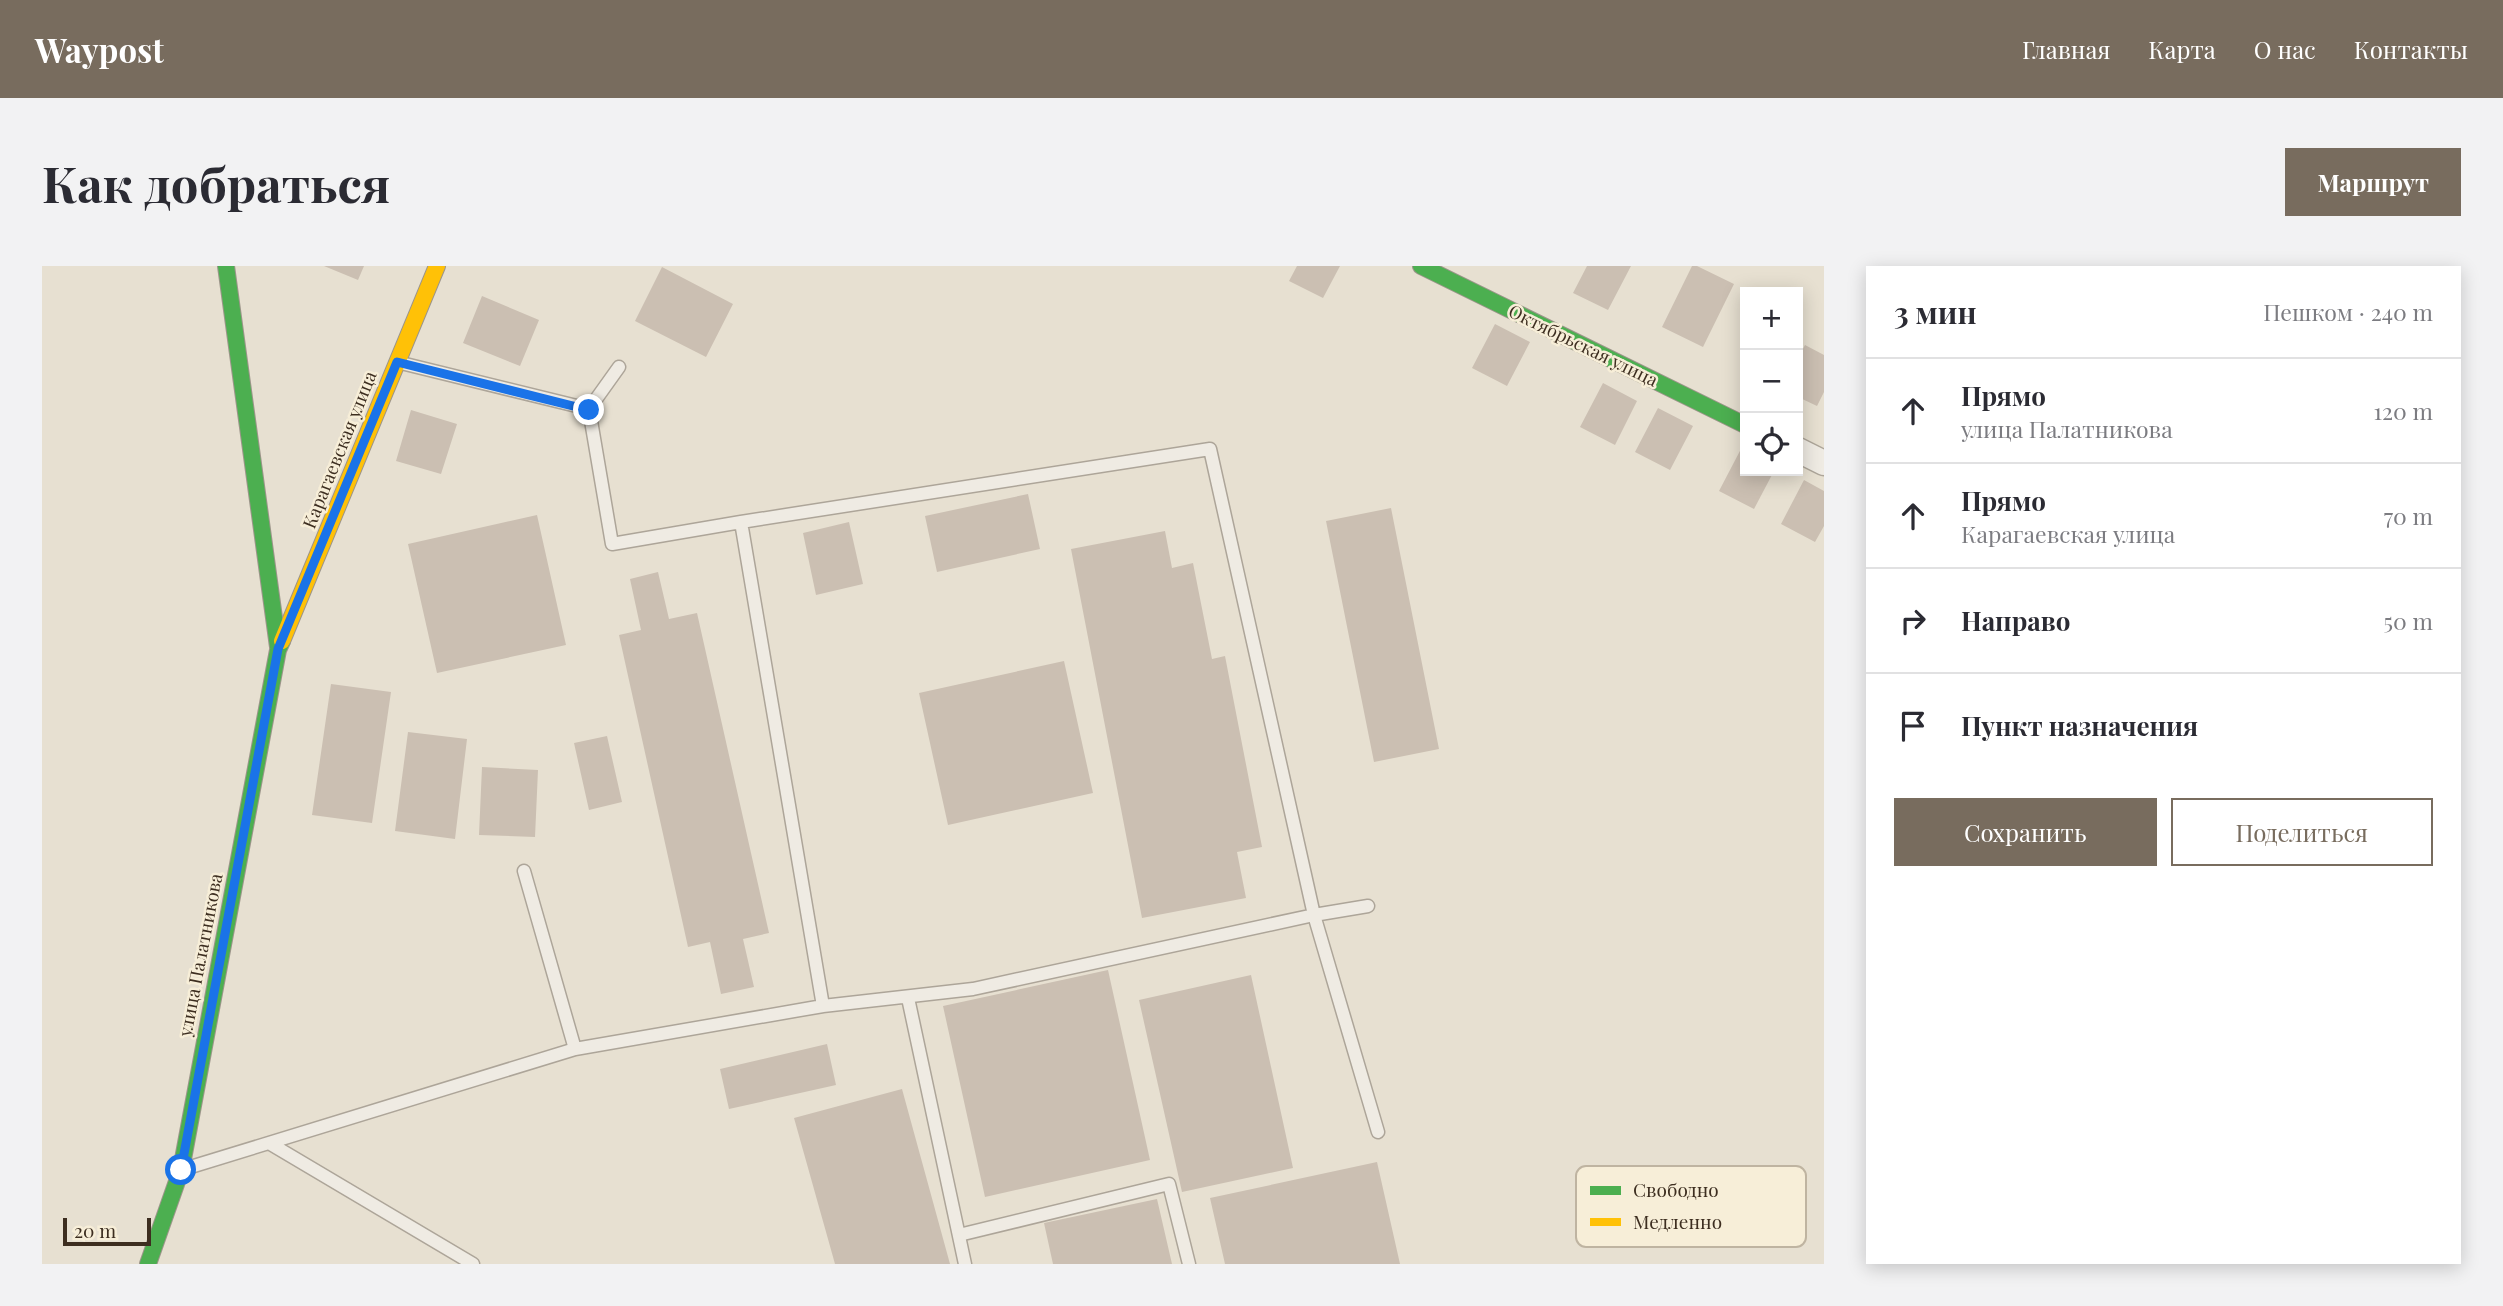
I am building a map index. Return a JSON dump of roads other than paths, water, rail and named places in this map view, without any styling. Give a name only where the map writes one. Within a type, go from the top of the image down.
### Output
[{"type":"street","points":[[226,266],[278,649]]},
{"type":"street","name":"Карагаевская улица","points":[[278,649],[437,266]]},
{"type":"street","name":"Октябрьская улица","points":[[1421,266],[1740,423]]},
{"type":"street","points":[[1803,452],[1824,463]]},
{"type":"street","name":"улица Палатникова","points":[[148,1264],[181,1170],[278,649]]},
{"type":"lane","points":[[397,362],[589,410]]},
{"type":"lane","points":[[619,367],[589,410],[612,544],[1210,449],[1314,915],[1378,1132]]},
{"type":"lane","points":[[741,522],[823,1006]]},
{"type":"lane","points":[[524,871],[575,1049]]},
{"type":"lane","points":[[181,1170],[575,1049],[823,1006],[973,989],[1314,915],[1368,906]]},
{"type":"lane","points":[[908,998],[965,1264]]},
{"type":"lane","points":[[269,1143],[473,1264]]},
{"type":"lane","points":[[959,1235],[1169,1184],[1189,1264]]}]
